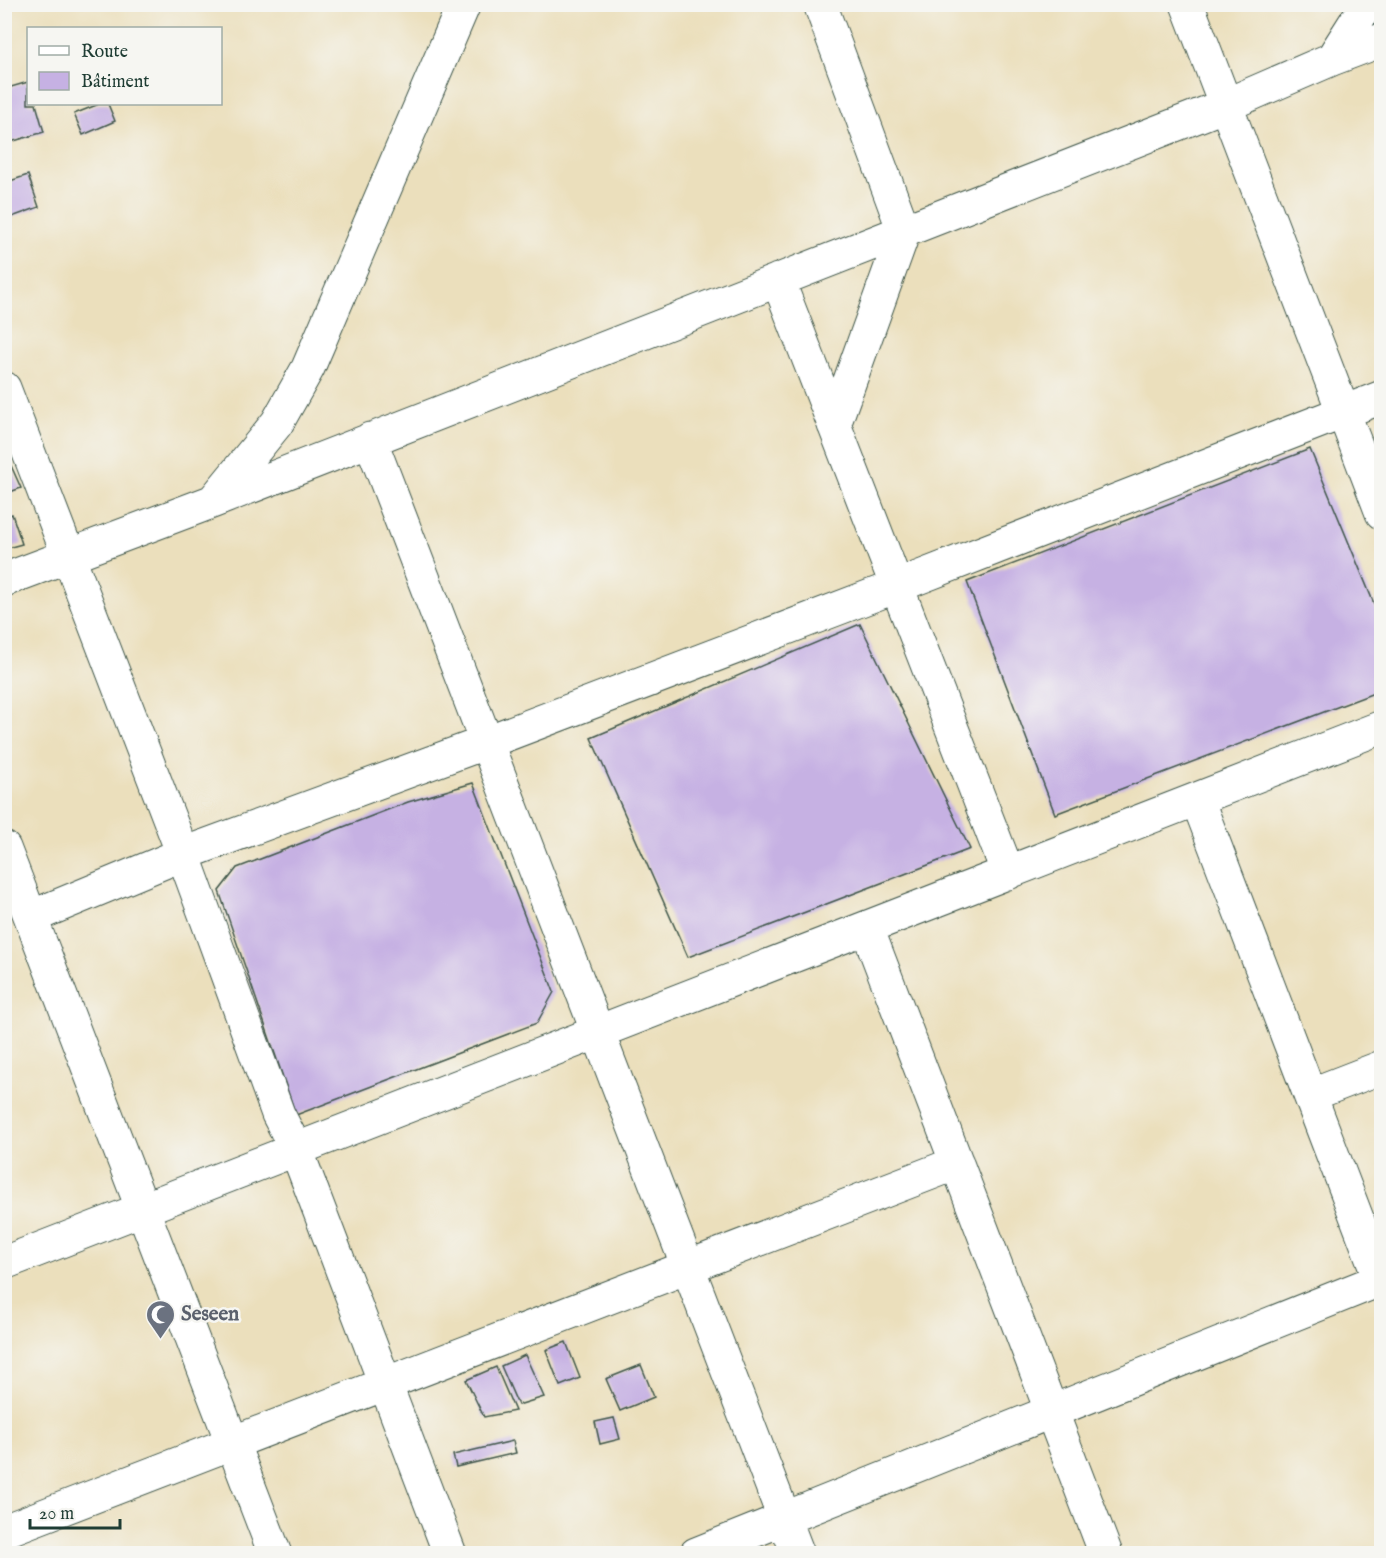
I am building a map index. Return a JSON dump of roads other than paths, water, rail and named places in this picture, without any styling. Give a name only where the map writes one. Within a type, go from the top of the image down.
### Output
[{"type":"street","points":[[214,501],[277,423],[308,368],[464,4]]},
{"type":"street","points":[[820,4],[904,231],[834,425]]},
{"type":"street","points":[[1187,4],[1382,513]]},
{"type":"street","points":[[1332,59],[1367,4]]},
{"type":"street","points":[[4,580],[214,501],[1226,105],[1382,40]]},
{"type":"street","points":[[778,280],[1008,873]]},
{"type":"street","points":[[4,388],[183,854],[278,1114],[296,1149],[450,1554]]},
{"type":"street","points":[[31,917],[183,854],[487,742],[897,586],[1382,397]]},
{"type":"street","points":[[370,439],[798,1554]]},
{"type":"street","points":[[4,1263],[1382,728]]},
{"type":"street","points":[[696,1554],[1381,1281],[1197,799]]},
{"type":"street","points":[[4,848],[274,1554]]},
{"type":"street","points":[[867,928],[1106,1554]]},
{"type":"street","points":[[1310,1095],[1382,1067]]},
{"type":"street","points":[[4,1531],[957,1163]]},
{"type":"place","name":"Seseen","points":[[160,1340]]}]
